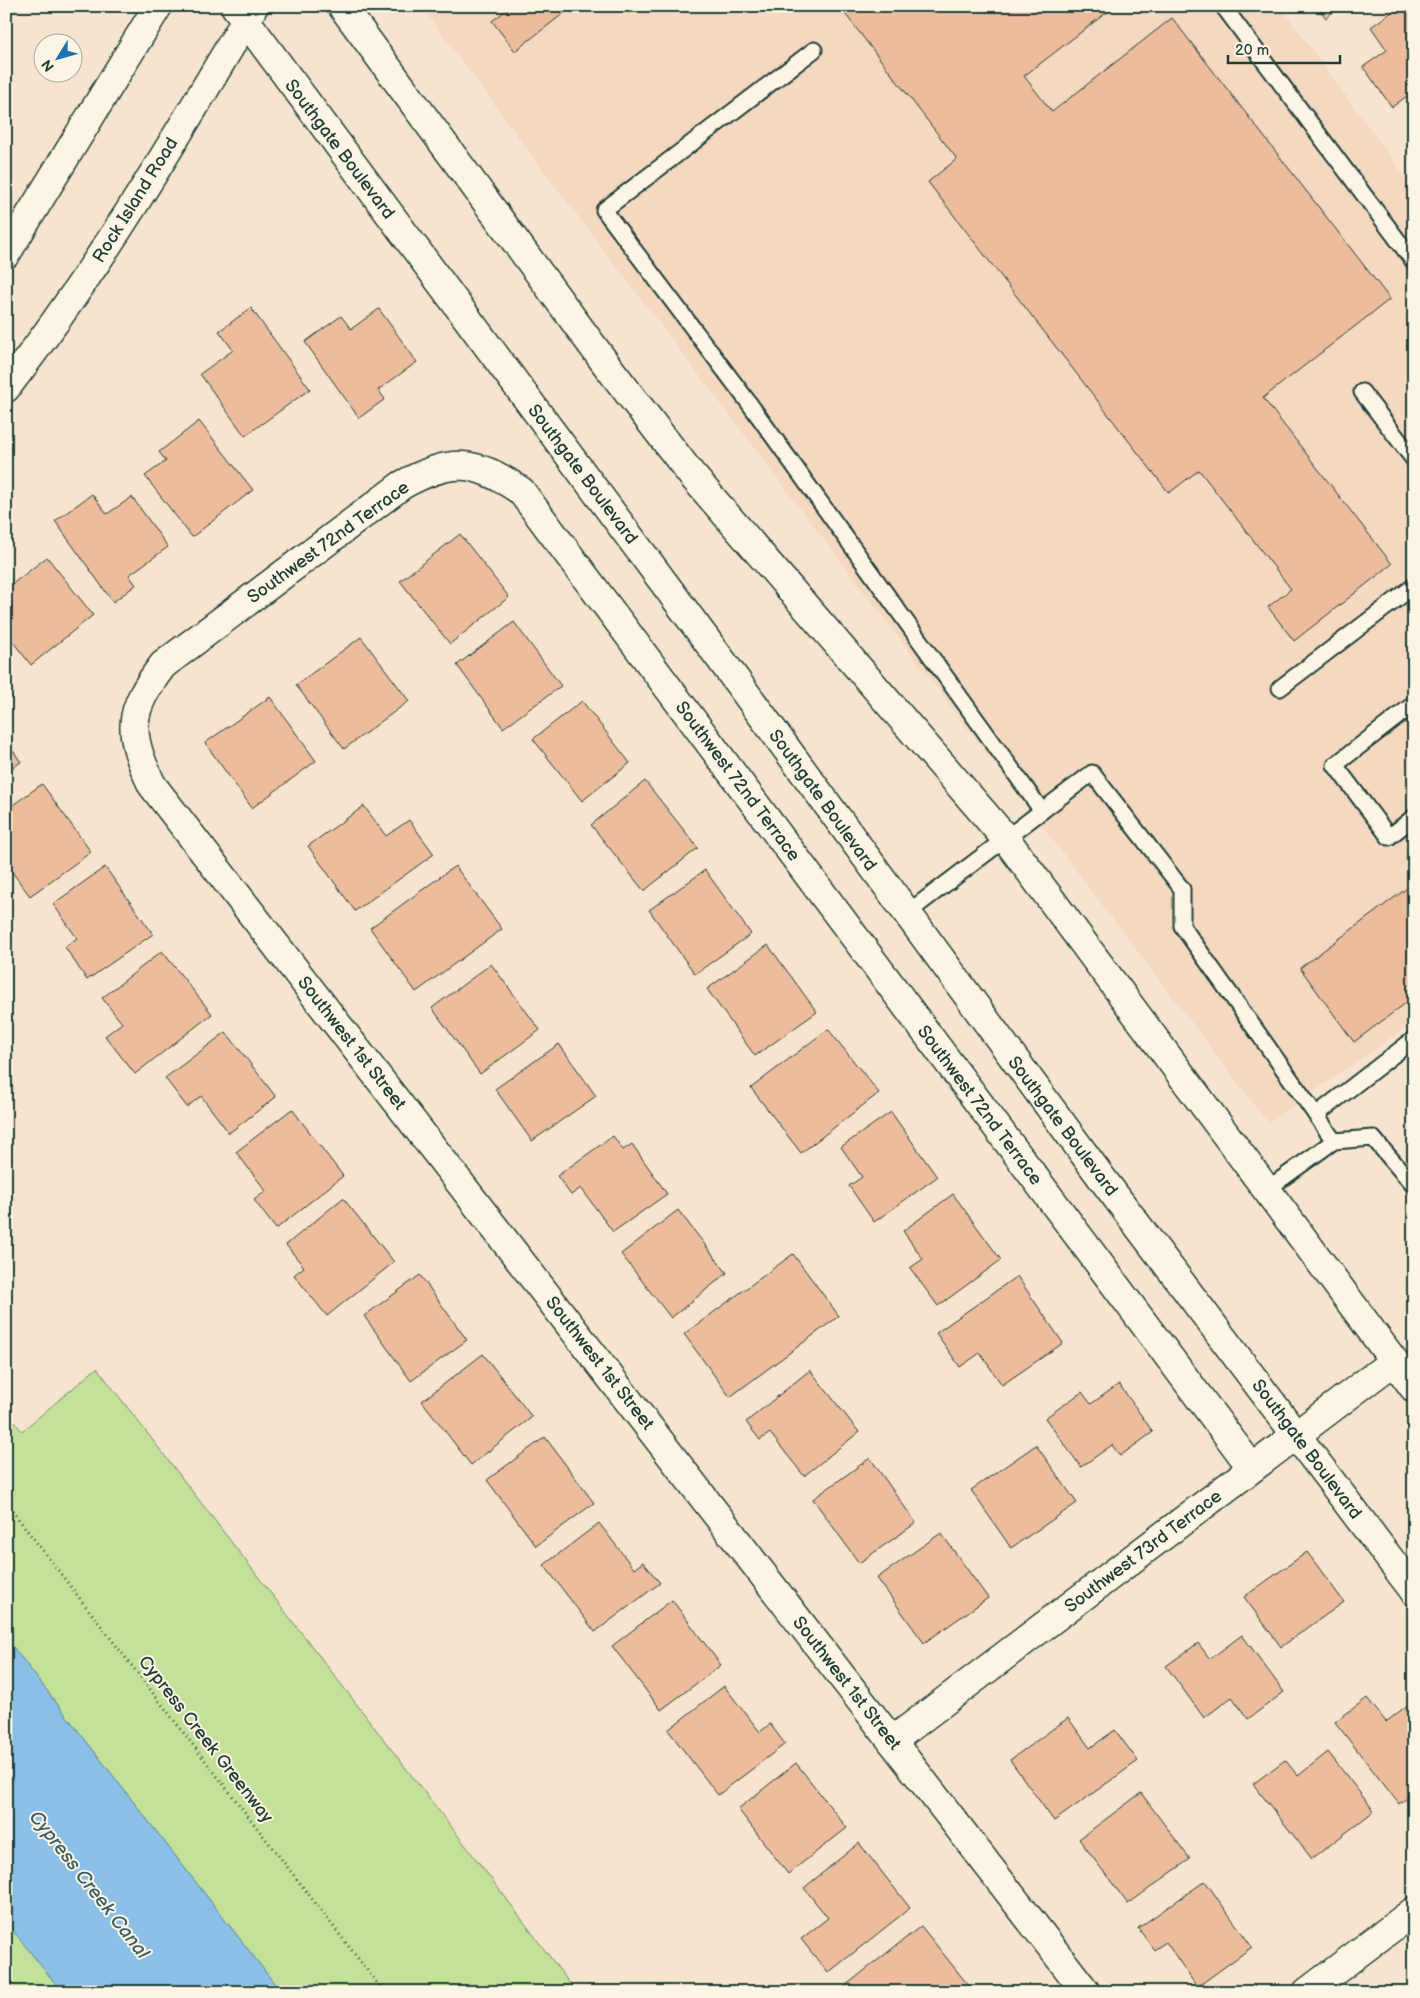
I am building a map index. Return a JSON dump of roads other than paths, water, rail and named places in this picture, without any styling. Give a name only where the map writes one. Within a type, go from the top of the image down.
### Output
[{"type":"main road","points":[[6,254],[158,6]]},
{"type":"main road","points":[[342,6],[499,216],[606,364],[691,474],[1006,839],[1266,1190],[1408,1377]]},
{"type":"main road","name":"Rock Island Road","points":[[6,388],[45,337],[123,223],[245,11]]},
{"type":"main road","name":"Southgate Boulevard","points":[[245,11],[906,914],[1107,1185],[1414,1591]]},
{"type":"main road","name":"Southwest 72nd Terrace","points":[[133,724],[137,705],[147,686],[163,665],[402,485],[423,474],[445,466],[472,466],[496,474],[521,491],[1252,1468]]},
{"type":"main road","name":"Southwest 1st Street","points":[[133,724],[139,758],[152,785],[1086,1992]]},
{"type":"main road","name":"Southwest 73rd Terrace","points":[[892,1741],[1297,1435],[1408,1377]]},
{"type":"main road","points":[[1307,1992],[1414,1911]]},
{"type":"lane","points":[[1223,6],[1414,262]]},
{"type":"lane","points":[[814,50],[604,210],[748,403],[1042,811]]},
{"type":"lane","points":[[1362,392],[1414,460]]},
{"type":"lane","points":[[1280,688],[1414,586]]},
{"type":"lane","points":[[1414,704],[1335,766],[1389,836],[1414,816]]},
{"type":"lane","points":[[906,914],[1092,773],[1182,889],[1182,926],[1334,1141]]},
{"type":"lane","points":[[1316,1115],[1414,1039]]},
{"type":"lane","points":[[1266,1190],[1334,1141],[1373,1138],[1414,1186]]},
{"type":"water","name":"Cypress Creek Canal","points":[[6,1638],[281,1992],[62,1992],[6,1922]]}]
